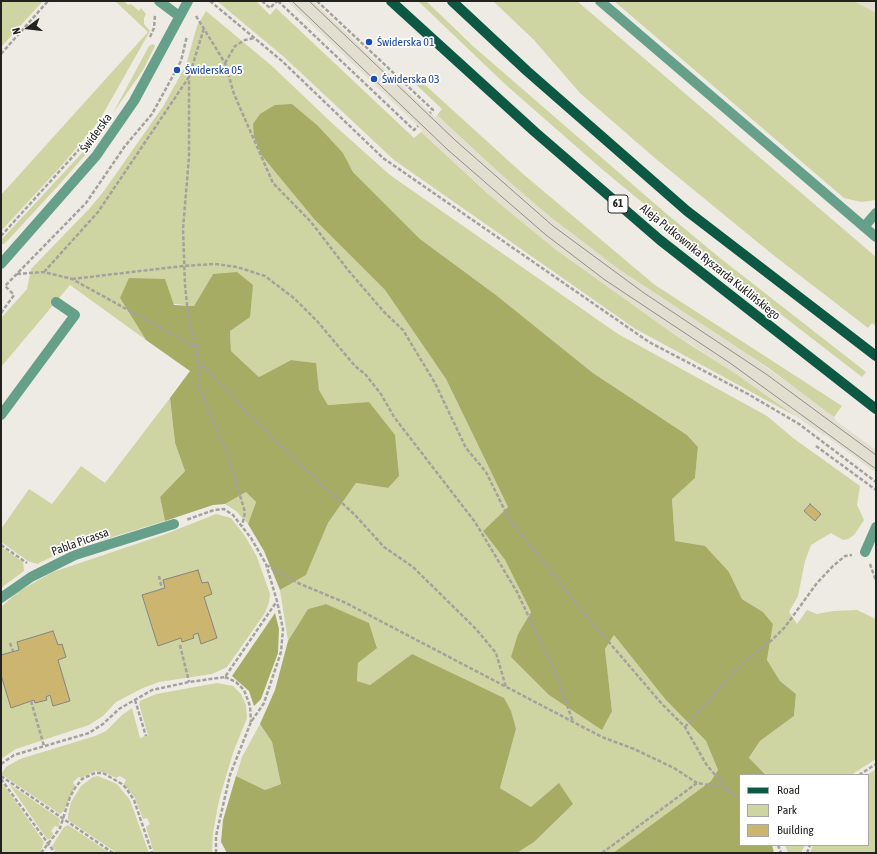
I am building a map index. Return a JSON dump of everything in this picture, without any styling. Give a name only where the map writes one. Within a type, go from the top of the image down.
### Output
[{"type":"main road","name":"Aleja Pułkownika Ryszarda Kuklińskiego","points":[[391,1],[535,132],[660,240],[876,409]]},
{"type":"main road","points":[[452,1],[527,72],[687,211],[876,356]]},
{"type":"street","name":"Świderska","points":[[2,261],[96,156],[134,101],[188,1]]},
{"type":"street","points":[[600,1],[876,237]]},
{"type":"street","points":[[161,3],[179,16]]},
{"type":"street","points":[[864,227],[876,213]]},
{"type":"street","points":[[1,414],[75,315],[56,302]]},
{"type":"street","name":"Pabla Picassa","points":[[1,598],[40,572],[75,555],[174,524]]},
{"type":"street","points":[[865,552],[876,527]]},
{"type":"path","points":[[1,54],[48,1]]},
{"type":"path","points":[[210,1],[298,76],[383,158],[650,342],[748,394],[799,424],[876,482]]},
{"type":"path","points":[[262,1],[270,8],[277,1],[414,130],[418,126]]},
{"type":"path","points":[[317,1],[433,110],[430,113]]},
{"type":"path","points":[[147,42],[154,28],[154,16],[161,3]]},
{"type":"path","points":[[195,15],[225,63],[234,94],[273,183],[311,222],[384,312],[403,330],[435,383],[466,448],[486,472],[508,517],[578,606],[662,704],[685,727],[706,764],[726,788],[739,798]]},
{"type":"path","points":[[44,272],[98,212],[189,77],[204,28]]},
{"type":"path","points":[[225,63],[235,46],[245,40],[255,38]]},
{"type":"path","points":[[189,77],[189,157],[183,229],[183,266],[189,323],[196,348],[199,386],[228,456],[245,512],[242,526]]},
{"type":"path","points":[[1,236],[87,141]]},
{"type":"path","points":[[72,279],[183,266],[216,264],[230,266],[265,276],[295,299],[317,321],[355,366],[365,374],[381,394],[394,417],[475,522],[517,592],[556,674],[573,722]]},
{"type":"path","points":[[17,274],[44,272],[72,279],[196,348]]},
{"type":"path","points":[[1,313],[14,295],[5,286]]},
{"type":"path","points":[[197,360],[278,444],[355,515],[384,547],[413,567],[476,629],[496,653],[506,687]]},
{"type":"path","points":[[816,446],[876,490]]},
{"type":"path","points":[[174,524],[214,510],[224,510],[233,515],[242,526],[266,564],[277,600],[283,629],[281,652],[264,703],[251,722],[230,775],[216,836],[216,853]]},
{"type":"path","points":[[1,545],[40,572]]},
{"type":"path","points":[[685,727],[743,662],[772,640],[785,627],[817,583],[833,566],[845,556],[865,552]]},
{"type":"path","points":[[266,564],[298,583],[346,603],[602,738],[634,748],[674,768],[697,783],[726,788]]},
{"type":"path","points":[[158,576],[162,589]]},
{"type":"path","points":[[225,678],[277,600]]},
{"type":"path","points":[[10,642],[13,651]]},
{"type":"path","points":[[180,645],[189,682]]},
{"type":"path","points":[[1,764],[14,755],[88,733],[103,724],[119,709],[152,690],[189,682],[225,678],[236,682],[244,690],[250,706],[251,722]]},
{"type":"path","points":[[135,700],[146,736]]},
{"type":"path","points":[[31,701],[44,746]]},
{"type":"path","points":[[861,774],[876,764]]},
{"type":"path","points":[[41,853],[60,828],[70,797],[82,779],[95,773],[103,773],[122,784],[134,800],[152,853]]},
{"type":"path","points":[[1,777],[113,853]]},
{"type":"path","points":[[1,777],[55,853]]},
{"type":"path","points":[[602,853],[697,783]]},
{"type":"shaded area","points":[[287,1],[313,1],[435,117],[437,115],[506,179],[571,233],[647,288],[743,351],[822,407],[834,417],[836,421],[876,450],[876,473],[825,435],[824,436],[759,390],[675,335],[555,249],[488,194],[421,132],[422,130],[418,126]]},
{"type":"shaded area","points":[[854,1],[876,1],[876,13]]},
{"type":"green space","points":[[1,1],[43,1],[1,47]]},
{"type":"green space","points":[[115,1],[124,1],[128,5],[131,4],[139,11],[141,8],[146,14],[144,24],[150,31],[99,121],[63,164],[1,231],[1,195],[148,32]]},
{"type":"green space","points":[[217,1],[256,1],[270,15],[276,8],[414,138],[421,132],[488,194],[555,249],[675,335],[736,374],[797,417],[634,328],[394,160],[284,57]]},
{"type":"green space","points":[[418,1],[426,1],[474,47],[662,210],[720,258],[866,372],[862,377],[730,275],[603,170],[506,85]]},
{"type":"green space","points":[[493,1],[577,1],[876,257],[876,326],[872,323],[868,328],[772,254],[656,159],[580,93],[534,40]]},
{"type":"green space","points":[[614,1],[854,1],[876,13],[876,200],[861,202],[844,198]]},
{"type":"green space","points":[[206,11],[272,66],[334,125],[390,175],[618,334],[767,416],[793,438],[860,486],[857,505],[864,520],[854,535],[848,539],[843,540],[831,533],[811,545],[805,561],[798,596],[789,612],[797,624],[807,610],[817,614],[833,611],[857,610],[876,619],[876,759],[853,774],[766,774],[749,759],[760,741],[794,716],[796,694],[780,681],[767,660],[773,624],[763,612],[742,599],[729,572],[675,541],[672,498],[695,478],[698,447],[687,435],[593,373],[496,295],[420,239],[353,172],[343,153],[262,156],[314,219],[385,290],[446,379],[508,507],[483,531],[505,560],[531,612],[518,634],[612,711],[605,649],[614,635],[665,699],[706,741],[718,770],[711,781],[613,853],[517,853],[534,842],[531,807],[500,788],[516,729],[412,654],[370,685],[357,681],[358,663],[377,647],[369,624],[326,604],[308,609],[288,641],[280,590],[306,575],[328,523],[356,483],[388,488],[369,402],[328,405],[319,390],[315,363],[291,360],[259,377],[231,351],[230,331],[213,274],[194,306],[120,298],[146,340],[70,285],[1,367],[1,318],[27,289],[31,269],[89,209],[104,191],[164,105],[186,65],[197,26]],"holes":[[[809,504],[821,514],[815,521],[804,511]]]},
{"type":"green space","points":[[153,44],[155,46],[143,70],[113,113],[149,46]]},
{"type":"green space","points":[[413,74],[523,174],[655,285],[842,406],[834,417],[770,369],[620,270],[553,219],[506,179],[437,115],[442,109],[409,78]]},
{"type":"green space","points":[[292,104],[318,126],[343,153],[353,172],[420,239],[496,295],[593,373],[687,435],[698,447],[695,478],[672,499],[675,541],[705,546],[729,572],[742,599],[763,612],[773,624],[767,660],[780,681],[796,694],[794,716],[760,741],[749,758],[765,774],[739,774],[739,846],[772,846],[774,853],[613,853],[711,781],[718,770],[706,741],[665,699],[614,635],[605,649],[612,711],[602,730],[549,695],[511,657],[518,634],[531,612],[505,560],[483,531],[508,507],[446,379],[385,290],[314,219],[262,156],[254,137],[253,124],[260,114],[275,105]]},
{"type":"green space","points":[[106,124],[86,154],[10,238],[4,244],[1,244],[1,240],[81,154]]},
{"type":"green space","points":[[237,272],[253,285],[250,317],[230,331],[231,351],[259,377],[291,360],[316,363],[319,390],[328,405],[369,402],[395,435],[399,476],[388,488],[356,483],[328,523],[306,575],[280,590],[264,551],[248,524],[256,502],[246,492],[225,504],[213,505],[165,521],[160,497],[185,471],[175,443],[170,398],[190,371],[146,340],[120,298],[129,278],[165,279],[174,305],[194,306],[213,274]]},
{"type":"green space","points":[[170,398],[175,443],[185,471],[160,497],[165,521],[60,553],[37,564],[28,561],[1,542],[1,529],[29,489],[52,504],[81,466],[105,483]]},
{"type":"green space","points":[[246,492],[256,502],[248,524],[236,511],[225,504]]},
{"type":"green space","points":[[216,514],[231,518],[245,536],[257,557],[270,594],[265,613],[227,667],[212,674],[159,682],[143,688],[116,702],[103,716],[89,725],[16,749],[1,759],[1,607],[19,591],[53,572],[163,535]]},
{"type":"green space","points":[[1,547],[23,562],[24,571],[1,588]]},
{"type":"green space","points":[[326,604],[369,623],[377,648],[358,663],[357,681],[370,685],[412,654],[504,698],[511,711],[516,729],[500,788],[531,807],[559,783],[573,804],[534,842],[517,853],[227,853],[221,842],[223,820],[236,776],[265,790],[281,784],[272,742],[260,724],[275,690],[288,641],[308,609]]},
{"type":"green space","points":[[275,613],[279,629],[278,653],[261,699],[254,706],[249,691],[232,676]]},
{"type":"green space","points":[[217,683],[233,686],[241,694],[246,705],[247,718],[233,753],[219,800],[213,833],[212,853],[154,853],[146,827],[150,824],[147,818],[143,819],[135,798],[124,784],[126,780],[120,776],[116,778],[106,773],[95,771],[81,778],[79,777],[73,782],[75,786],[64,811],[60,814],[1,774],[6,767],[20,759],[95,736],[106,731],[122,715],[132,708],[140,738],[148,735],[139,704],[140,701],[156,694]]},
{"type":"green space","points":[[260,724],[272,742],[281,784],[265,790],[236,776],[242,757]]},
{"type":"green space","points":[[876,769],[876,853],[810,853],[813,846],[869,846],[868,774]]},
{"type":"green space","points":[[98,776],[117,784],[130,800],[149,853],[117,853],[68,820],[71,802],[81,786],[93,777]]},
{"type":"green space","points":[[1,781],[44,842],[40,853],[1,853]]},
{"type":"green space","points":[[9,784],[60,819],[59,827],[55,826],[51,831],[53,834],[50,839],[47,839]]},
{"type":"green space","points":[[68,825],[110,853],[57,853],[52,846],[64,827]]},
{"type":"green space","points":[[785,846],[804,846],[801,853],[788,853]]},
{"type":"building","points":[[810,504],[821,514],[815,521],[804,511]]},
{"type":"building","points":[[198,570],[202,583],[208,582],[212,594],[204,597],[217,638],[201,644],[198,633],[193,635],[194,638],[182,642],[181,638],[158,646],[142,595],[165,588],[163,580]]},
{"type":"building","points":[[53,631],[58,645],[62,644],[66,657],[58,660],[70,701],[53,706],[50,695],[46,697],[47,700],[35,703],[34,700],[11,708],[1,675],[1,655],[19,650],[17,642]]},
{"type":"tram line","points":[[292,1],[448,150],[546,235],[605,280],[730,363],[876,469]]},
{"type":"tram line","points":[[309,1],[456,141],[553,226],[644,293],[766,374],[876,455]]},
{"type":"place","name":"Świderska 01","points":[[369,42]]},
{"type":"place","name":"Świderska 05","points":[[177,70]]},
{"type":"place","name":"Świderska 03","points":[[374,79]]}]
